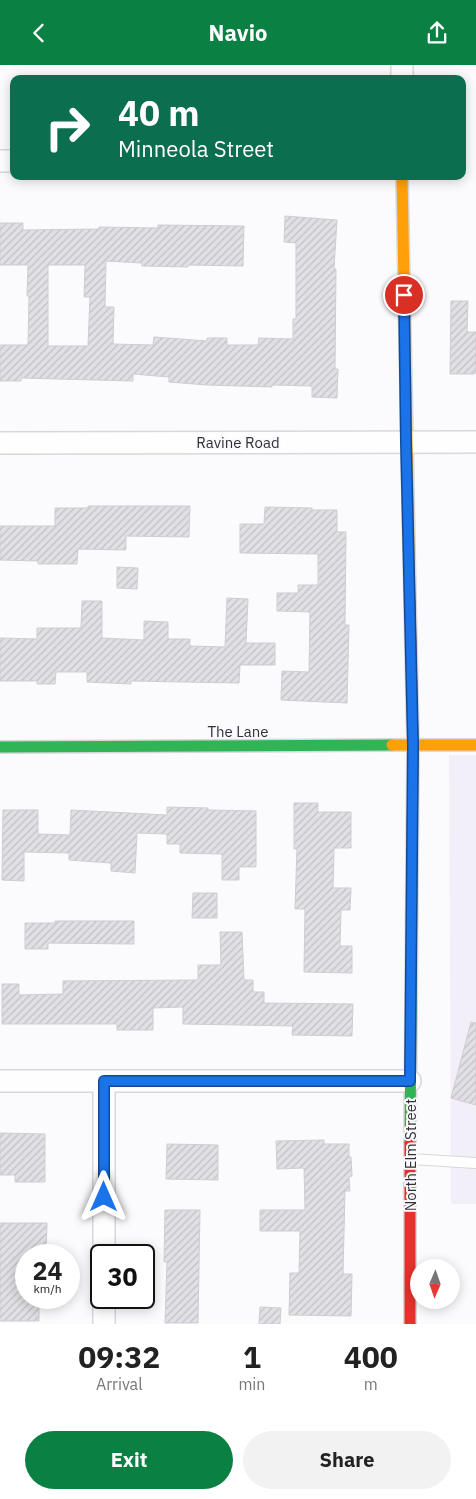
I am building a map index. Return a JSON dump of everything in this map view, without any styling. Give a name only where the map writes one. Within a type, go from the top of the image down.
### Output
[{"type":"street","name":"North Elm Street","points":[[402,180],[413,745],[410,1324]]},
{"type":"street","name":"Ravine Road","points":[[0,443],[476,442]]},
{"type":"street","name":"The Lane","points":[[0,747],[476,745]]},
{"type":"street","points":[[0,1081],[410,1081]]},
{"type":"street","points":[[104,1081],[104,1244]]},
{"type":"street","points":[[104,1309],[104,1324]]},
{"type":"lane","points":[[410,1159],[476,1163]]},
{"type":"shaded area","points":[[449,755],[476,755],[476,1204],[451,1204]]},
{"type":"building","points":[[285,216],[337,220],[334,269],[336,269],[335,369],[338,369],[337,398],[312,397],[312,386],[207,385],[169,382],[169,377],[133,374],[133,381],[21,378],[21,381],[0,381],[0,345],[28,345],[29,296],[27,296],[28,265],[0,265],[0,223],[23,223],[23,230],[99,229],[99,227],[158,228],[158,225],[244,226],[243,266],[142,266],[142,263],[106,261],[105,307],[114,307],[113,344],[153,345],[154,337],[207,341],[207,338],[227,338],[227,345],[258,345],[259,338],[293,339],[293,319],[296,319],[296,243],[284,242]],"holes":[[[48,265],[85,265],[84,297],[90,297],[88,346],[48,346]]]},
{"type":"building","points":[[451,301],[468,301],[467,332],[476,332],[476,373],[474,374],[450,374]]},
{"type":"building","points":[[88,506],[190,506],[189,537],[126,536],[126,550],[78,549],[77,564],[38,564],[38,561],[0,560],[0,526],[55,526],[55,508],[88,508]]},
{"type":"building","points":[[265,507],[337,510],[337,532],[346,532],[345,625],[349,625],[347,703],[281,700],[282,671],[309,672],[310,612],[277,611],[277,593],[298,593],[298,585],[318,585],[318,554],[240,553],[240,524],[264,524]]},
{"type":"building","points":[[117,567],[138,568],[137,589],[117,588]]},
{"type":"building","points":[[227,598],[248,599],[246,643],[275,643],[275,665],[240,665],[239,683],[131,681],[131,684],[87,682],[87,672],[56,672],[55,684],[37,684],[37,681],[0,681],[0,638],[37,639],[37,628],[81,628],[82,601],[102,601],[102,638],[144,640],[144,621],[168,622],[168,639],[190,639],[190,646],[225,647]]},
{"type":"building","points":[[294,803],[318,803],[318,812],[351,812],[351,848],[334,848],[333,888],[351,888],[350,910],[341,910],[340,946],[352,946],[352,973],[304,972],[305,909],[295,909],[297,849],[294,849]]},
{"type":"building","points":[[167,807],[256,811],[256,867],[239,867],[239,880],[222,880],[222,854],[180,853],[180,844],[167,844],[167,834],[137,833],[135,873],[111,871],[111,863],[69,860],[69,853],[24,852],[24,881],[2,880],[3,810],[38,810],[38,834],[70,835],[71,810],[167,815]]},
{"type":"building","points":[[193,893],[217,893],[217,918],[192,918]]},
{"type":"building","points":[[55,921],[134,921],[134,944],[48,943],[48,949],[25,949],[25,923],[55,923]]},
{"type":"building","points":[[220,932],[242,932],[244,980],[253,980],[253,992],[264,992],[264,1003],[353,1004],[352,1036],[292,1035],[293,1026],[183,1024],[183,1007],[153,1008],[153,1030],[117,1030],[117,1024],[2,1024],[2,984],[19,984],[19,995],[63,994],[63,981],[198,980],[198,965],[221,965]]},
{"type":"building","points":[[471,1022],[476,1023],[476,1105],[451,1098]]},
{"type":"building","points":[[0,1133],[45,1134],[45,1182],[15,1182],[15,1175],[0,1175]]},
{"type":"building","points":[[324,1140],[324,1144],[349,1144],[349,1157],[351,1157],[352,1176],[349,1177],[350,1191],[345,1191],[343,1274],[352,1274],[351,1316],[289,1315],[290,1273],[299,1273],[300,1231],[260,1231],[260,1210],[305,1210],[304,1168],[277,1169],[276,1141]]},
{"type":"building","points":[[167,1144],[218,1145],[218,1180],[166,1179]]},
{"type":"building","points":[[165,1210],[200,1210],[198,1323],[165,1323],[167,1262],[164,1262]]},
{"type":"building","points":[[0,1223],[47,1223],[46,1244],[15,1244],[15,1309],[39,1309],[39,1321],[0,1321]]},
{"type":"building","points":[[260,1307],[281,1308],[280,1324],[259,1324]]},
{"type":"traffic: fast","points":[[0,747],[392,745]]},
{"type":"traffic: fast","points":[[410,1143],[412,871]]},
{"type":"traffic: slow","points":[[402,180],[410,601]]},
{"type":"traffic: slow","points":[[392,745],[476,745]]},
{"type":"traffic: jam","points":[[410,601],[413,745],[412,871]]},
{"type":"traffic: jam","points":[[410,1143],[410,1324]]},
{"type":"route","points":[[104,1197],[104,1081],[410,1081],[413,745],[404,295]]}]
